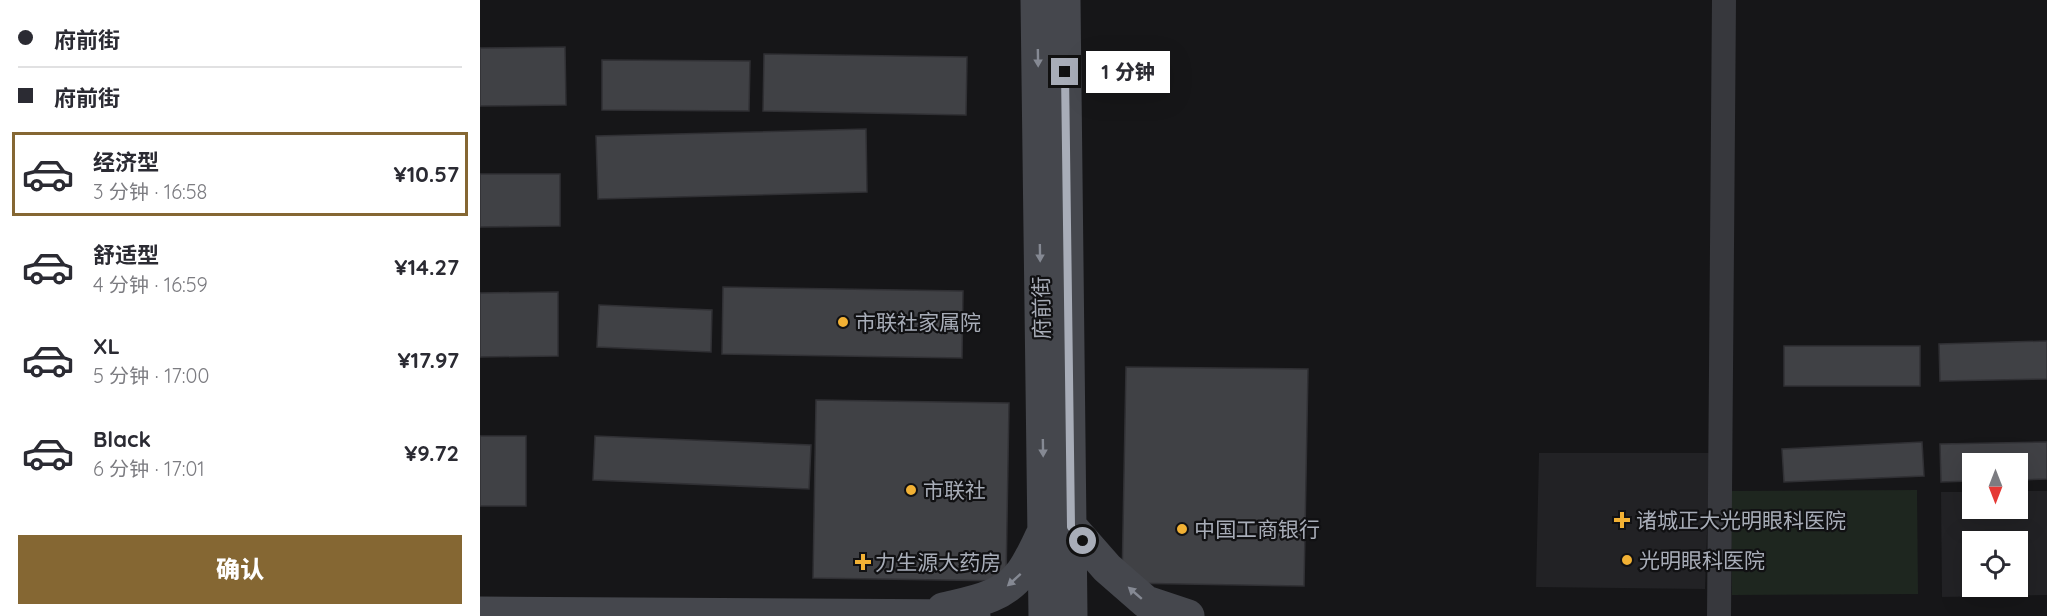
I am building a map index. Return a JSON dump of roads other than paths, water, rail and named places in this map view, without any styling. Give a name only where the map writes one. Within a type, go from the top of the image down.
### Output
[{"type":"street","name":"府前街","points":[[1037,0],[1058,529],[1071,616]]},
{"type":"street","name":"府前街","points":[[1045,616],[1058,529],[1064,0]]},
{"type":"street","points":[[1719,616],[1724,0]]},
{"type":"street","points":[[915,615],[985,600],[1002,590],[1022,572],[1058,529],[1146,602],[1188,616]]},
{"type":"street","points":[[480,613],[974,616]]},
{"type":"place","name":"市联社家属院","points":[[843,322]]},
{"type":"place","name":"市联社","points":[[911,490]]},
{"type":"place","name":"诸城正大光明眼科医院","points":[[1622,520]]},
{"type":"place","name":"中国工商银行","points":[[1182,529]]},
{"type":"place","name":"光明眼科医院","points":[[1627,560]]},
{"type":"place","name":"力生源大药房","points":[[863,562]]}]
